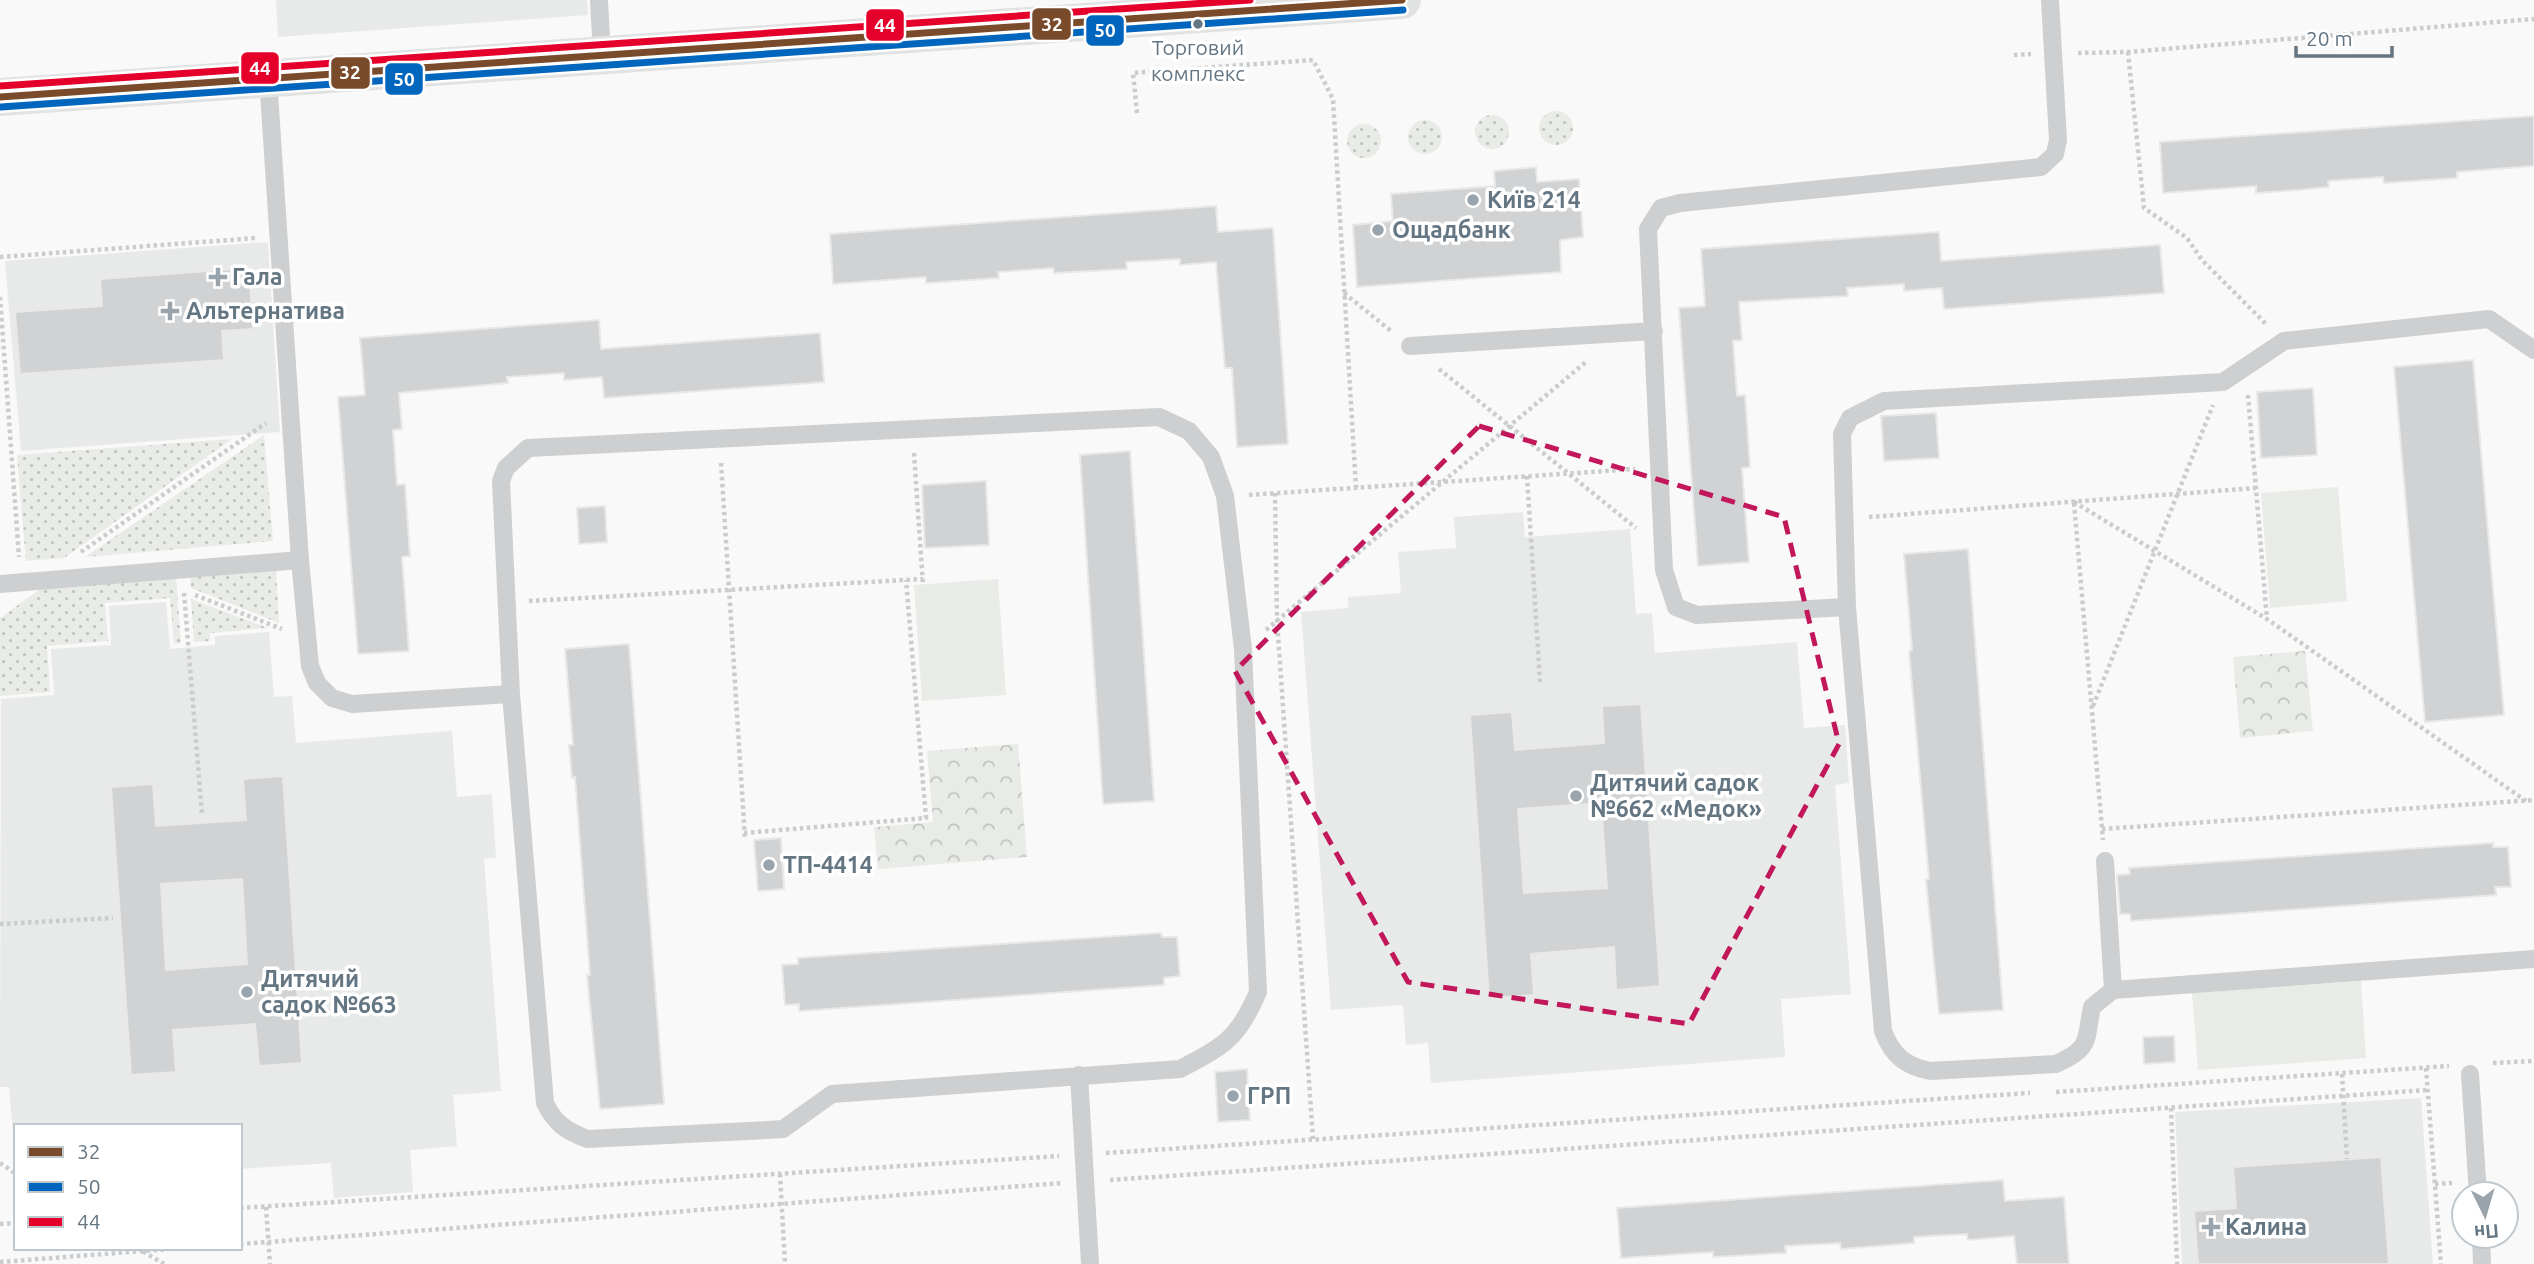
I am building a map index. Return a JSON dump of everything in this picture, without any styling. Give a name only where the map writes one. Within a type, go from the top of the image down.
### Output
[{"type":"main road","points":[[0,97],[1402,0]]},
{"type":"lane","points":[[599,0],[602,55]]},
{"type":"lane","points":[[1847,607],[1697,615],[1676,607],[1668,590],[1664,551],[1648,229],[1661,208],[1749,194],[2041,167],[2055,154],[2058,140],[2050,0]]},
{"type":"lane","points":[[268,78],[300,560],[310,666],[317,683],[331,698],[352,705],[511,694]]},
{"type":"lane","points":[[2534,350],[2489,319],[2284,341],[2223,382],[1884,401],[1866,407],[1850,418],[1842,434],[1842,519],[1847,607],[1883,1031],[1889,1046],[1906,1064],[1930,1071],[2056,1064],[2072,1057],[2082,1047],[2089,1035],[2092,1007],[2113,990],[2534,959]]},
{"type":"lane","points":[[1410,346],[1654,331]]},
{"type":"lane","points":[[1159,417],[1189,431],[1211,457],[1225,496],[1243,649],[1258,992],[1245,1023],[1218,1049],[1180,1069],[832,1094],[783,1129],[587,1139],[568,1132],[553,1119],[545,1103],[511,694],[502,481],[506,468],[516,456],[528,448],[913,429],[1159,417]]},
{"type":"lane","points":[[0,584],[300,560]]},
{"type":"lane","points":[[2105,861],[2113,990]]},
{"type":"lane","points":[[2471,1068],[2477,1180]]},
{"type":"lane","points":[[1079,1075],[1090,1264]]},
{"type":"path","points":[[2014,55],[2128,52],[2534,19]]},
{"type":"path","points":[[2128,52],[2144,208],[2187,239],[2202,260],[2284,341]]},
{"type":"path","points":[[1137,113],[1133,73],[1313,60],[1333,99],[1356,488]]},
{"type":"path","points":[[0,257],[278,237]]},
{"type":"path","points":[[1345,293],[1664,551]]},
{"type":"path","points":[[0,296],[21,582]]},
{"type":"path","points":[[1243,649],[1619,333]]},
{"type":"path","points":[[2245,367],[2267,619]]},
{"type":"path","points":[[2092,709],[2223,382]]},
{"type":"path","points":[[40,581],[274,418]]},
{"type":"path","points":[[507,602],[906,580],[923,582],[913,429]]},
{"type":"path","points":[[719,439],[731,590],[745,839]]},
{"type":"path","points":[[1225,496],[1660,467]]},
{"type":"path","points":[[1527,476],[1540,682]]},
{"type":"path","points":[[1842,519],[2256,488]]},
{"type":"path","points":[[1275,493],[1278,620],[1312,1139]]},
{"type":"path","points":[[2074,502],[2267,619],[2526,801]]},
{"type":"path","points":[[2074,502],[2105,861]]},
{"type":"path","points":[[182,570],[202,816]]},
{"type":"path","points":[[139,573],[307,638]]},
{"type":"path","points":[[744,832],[926,818],[906,580]]},
{"type":"path","points":[[2102,829],[2534,800]]},
{"type":"path","points":[[0,923],[113,918]]},
{"type":"path","points":[[2050,1092],[2426,1068],[2471,1068],[2534,1061]]},
{"type":"path","points":[[2426,1068],[2441,1264]]},
{"type":"path","points":[[2342,1073],[2347,1159]]},
{"type":"path","points":[[242,1244],[782,1202],[2428,1090]]},
{"type":"path","points":[[242,1208],[2036,1093]]},
{"type":"path","points":[[2171,1108],[2177,1264]]},
{"type":"path","points":[[780,1174],[785,1264]]},
{"type":"path","points":[[266,1207],[270,1264]]},
{"type":"path","points":[[143,1250],[164,1264]]},
{"type":"path","points":[[0,1262],[158,1250]]},
{"type":"highlighted area","points":[[1479,426],[1784,517],[1839,744],[1689,1024],[1408,982],[1235,671]]},
{"type":"shaded area","points":[[276,0],[587,0],[588,15],[278,37]]},
{"type":"shaded area","points":[[268,242],[280,432],[21,451],[5,261]]},
{"type":"shaded area","name":"Дитячий садок №662 «Медок»","points":[[1523,512],[1525,537],[1630,529],[1636,614],[1652,613],[1655,653],[1797,642],[1804,728],[1845,725],[1849,783],[1835,785],[1851,994],[1781,999],[1785,1057],[1431,1083],[1428,1043],[1406,1045],[1403,1005],[1331,1010],[1301,612],[1348,608],[1348,597],[1401,593],[1398,552],[1456,548],[1454,517]]},
{"type":"shaded area","name":"Дитячий садок №663","points":[[166,602],[170,649],[215,645],[215,636],[269,632],[274,697],[292,696],[296,743],[452,731],[457,797],[492,794],[496,858],[484,859],[501,1091],[453,1095],[457,1146],[410,1150],[413,1192],[334,1198],[331,1163],[242,1169],[242,1124],[14,1124],[13,1133],[9,1087],[0,1087],[1,699],[54,695],[51,649],[111,645],[109,606]]},
{"type":"shaded area","points":[[2421,1098],[2433,1264],[2182,1264],[2175,1112]]},
{"type":"green space","points":[[1556,111],[1568,116],[1573,128],[1568,140],[1556,145],[1544,140],[1539,128],[1544,116]]},
{"type":"green space","points":[[1492,115],[1504,120],[1509,132],[1504,144],[1492,149],[1480,144],[1475,132],[1480,120]]},
{"type":"green space","points":[[1425,120],[1437,125],[1442,137],[1437,149],[1425,154],[1413,149],[1408,137],[1413,125]]},
{"type":"green space","points":[[1364,124],[1376,129],[1381,141],[1376,153],[1364,158],[1352,153],[1347,141],[1352,129]]},
{"type":"green space","points":[[264,435],[273,541],[85,557]]},
{"type":"green space","points":[[232,439],[64,558],[26,561],[17,455]]},
{"type":"green space","points":[[2338,487],[2347,601],[2270,608],[2261,493]]},
{"type":"green space","points":[[276,570],[279,623],[191,588],[190,576]]},
{"type":"green space","points":[[176,577],[181,643],[174,644],[170,598],[105,603],[108,641],[47,646],[50,692],[0,696],[0,618],[43,587]]},
{"type":"green space","points":[[998,579],[1006,695],[922,701],[914,585]]},
{"type":"green space","points":[[191,599],[268,628],[210,633],[210,641],[194,642]]},
{"type":"green space","points":[[2305,651],[2313,731],[2240,738],[2233,657]]},
{"type":"green space","points":[[1018,744],[1027,857],[878,869],[874,827],[933,822],[927,751]]},
{"type":"green space","points":[[2361,981],[2366,1058],[2198,1070],[2192,993]]},
{"type":"building","points":[[2534,116],[2534,166],[2457,172],[2457,178],[2384,183],[2383,177],[2328,181],[2329,187],[2298,190],[2256,193],[2256,186],[2163,193],[2160,142]]},
{"type":"building","points":[[1536,167],[1537,182],[1579,179],[1583,237],[1560,240],[1561,272],[1357,287],[1353,225],[1393,221],[1391,194],[1495,186],[1494,171]]},
{"type":"building","points":[[1216,206],[1218,232],[1273,228],[1288,444],[1237,447],[1232,368],[1225,368],[1216,262],[1180,265],[1180,259],[1126,262],[1127,269],[1054,273],[1053,268],[998,272],[999,278],[926,283],[926,277],[833,284],[830,234]]},
{"type":"building","points":[[1939,232],[1941,261],[2160,245],[2164,293],[1944,309],[1942,288],[1904,291],[1904,284],[1847,288],[1848,296],[1739,302],[1742,340],[1733,341],[1737,396],[1745,395],[1750,467],[1742,468],[1749,562],[1698,566],[1679,308],[1705,306],[1701,249]]},
{"type":"building","points":[[249,268],[253,329],[222,331],[224,360],[20,374],[15,312],[102,306],[100,279]]},
{"type":"building","points":[[599,320],[601,349],[820,333],[824,382],[604,398],[602,377],[564,380],[564,373],[507,377],[508,383],[399,393],[402,429],[393,430],[397,485],[405,484],[410,556],[402,557],[409,651],[358,654],[338,397],[365,395],[360,338]]},
{"type":"building","points":[[2473,360],[2504,715],[2425,722],[2394,367]]},
{"type":"building","points":[[2313,388],[2317,455],[2261,458],[2257,392]]},
{"type":"building","points":[[1936,413],[1939,458],[1884,461],[1881,416]]},
{"type":"building","points":[[1130,451],[1154,801],[1103,804],[1080,455]]},
{"type":"building","points":[[986,481],[989,545],[925,548],[922,485]]},
{"type":"building","points":[[605,506],[607,542],[579,544],[577,508]]},
{"type":"building","points":[[1968,549],[2003,1010],[1939,1014],[1926,880],[1929,879],[1909,651],[1912,650],[1904,554]]},
{"type":"building","points":[[629,644],[664,1104],[600,1109],[587,975],[590,975],[575,777],[572,778],[569,745],[573,745],[565,649]]},
{"type":"building","points":[[1641,704],[1660,986],[1616,990],[1614,947],[1531,954],[1534,995],[1489,998],[1470,715],[1512,712],[1515,750],[1604,743],[1602,706]],"holes":[[[1601,803],[1607,888],[1524,893],[1518,809]]]},
{"type":"building","points":[[283,776],[302,1063],[259,1066],[255,1024],[173,1030],[176,1072],[131,1075],[111,787],[153,784],[156,826],[246,820],[243,779]],"holes":[[[242,879],[247,964],[166,970],[161,884]]]},
{"type":"building","name":"ТП-4414","points":[[781,838],[784,889],[758,891],[754,840]]},
{"type":"building","points":[[2493,843],[2493,847],[2508,847],[2511,887],[2495,887],[2496,895],[2131,921],[2130,914],[2120,914],[2117,875],[2130,874],[2129,868]]},
{"type":"building","points":[[1161,933],[1162,937],[1177,937],[1180,976],[1164,978],[1164,985],[799,1011],[799,1004],[785,1005],[782,965],[798,964],[798,958]]},
{"type":"building","points":[[2174,1036],[2175,1062],[2144,1064],[2143,1037]]},
{"type":"building","name":"ГРП","points":[[1247,1069],[1250,1120],[1218,1122],[1215,1072]]},
{"type":"building","points":[[2381,1157],[2389,1264],[2198,1264],[2194,1211],[2236,1208],[2233,1167]]},
{"type":"building","points":[[2003,1180],[2005,1201],[2064,1197],[2069,1264],[2017,1264],[2014,1236],[1968,1240],[1967,1234],[1914,1237],[1914,1243],[1841,1249],[1840,1243],[1785,1246],[1786,1253],[1713,1257],[1713,1252],[1621,1258],[1617,1208]]},
{"type":"transit line","name":"44","points":[[0,86],[1250,0]]},
{"type":"transit line","name":"32","points":[[0,97],[1402,0]]},
{"type":"transit line","name":"50","points":[[1,107],[1403,10]]},
{"type":"place","name":"Торговий комплекс","points":[[1198,24]]},
{"type":"place","name":"Київ 214","points":[[1473,200]]},
{"type":"place","name":"Ощадбанк","points":[[1378,230]]},
{"type":"place","name":"Гала","points":[[218,277]]},
{"type":"place","name":"Альтернатива","points":[[170,311]]},
{"type":"place","name":"Дитячий садок №662 «Медок»","points":[[1576,796]]},
{"type":"place","name":"ТП-4414","points":[[769,865]]},
{"type":"place","name":"Дитячий садок №663","points":[[247,992]]},
{"type":"place","name":"ГРП","points":[[1233,1096]]},
{"type":"place","name":"Калина","points":[[2211,1227]]}]
